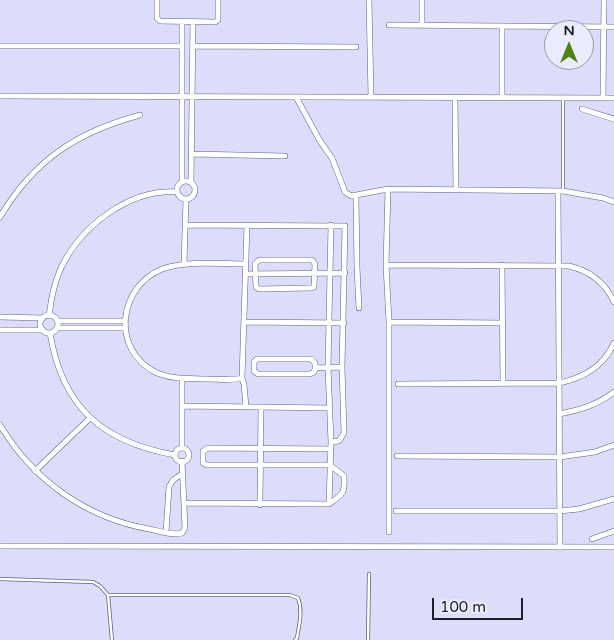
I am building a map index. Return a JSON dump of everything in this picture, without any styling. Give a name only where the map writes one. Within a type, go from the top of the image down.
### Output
[{"type":"street","points":[[157,0],[158,20],[182,22],[217,22],[218,0]]},
{"type":"street","points":[[370,0],[371,97]]},
{"type":"street","points":[[422,0],[422,25]]},
{"type":"street","points":[[603,98],[604,0]]},
{"type":"street","points":[[182,22],[182,181],[177,186],[177,192],[180,197],[186,199],[192,196],[195,187],[190,182],[182,181]]},
{"type":"street","points":[[190,182],[193,22]]},
{"type":"street","points":[[389,25],[614,27]]},
{"type":"street","points":[[502,26],[502,98]]},
{"type":"street","points":[[0,46],[182,46]]},
{"type":"street","points":[[193,46],[356,47]]},
{"type":"street","points":[[182,62],[193,62]]},
{"type":"street","points":[[0,96],[614,98]]},
{"type":"street","points":[[296,97],[320,141],[332,158],[345,192],[350,196],[388,190],[560,191],[603,198],[614,202]]},
{"type":"street","points":[[456,98],[456,190]]},
{"type":"street","points":[[582,109],[614,118]]},
{"type":"street","points":[[0,217],[32,174],[62,149],[96,130],[140,115]]},
{"type":"street","points":[[191,154],[285,156]]},
{"type":"street","points":[[388,190],[386,265],[389,322],[390,532]]},
{"type":"street","points":[[560,191],[560,547]]},
{"type":"street","points":[[43,330],[40,323],[46,317],[61,268],[81,236],[102,218],[129,202],[160,192],[177,192]]},
{"type":"street","points":[[356,196],[359,308]]},
{"type":"street","points":[[184,264],[186,199]]},
{"type":"street","points":[[185,225],[344,225],[346,227],[342,367],[344,433],[339,441],[331,442]]},
{"type":"street","points":[[329,504],[331,442],[328,367],[331,225]]},
{"type":"street","points":[[246,407],[242,378],[244,366],[247,226]]},
{"type":"street","points":[[259,260],[312,260],[315,264],[315,284],[311,288],[259,289],[256,287],[256,274],[255,264],[259,260]]},
{"type":"street","points":[[242,378],[182,378],[166,376],[154,371],[134,353],[128,341],[125,321],[126,308],[130,298],[150,275],[163,269],[184,264],[246,264]]},
{"type":"street","points":[[386,265],[569,266],[588,273],[604,286],[614,302]]},
{"type":"street","points":[[502,265],[503,383]]},
{"type":"street","points":[[246,274],[345,273]]},
{"type":"street","points":[[0,317],[54,317],[57,321],[125,321]]},
{"type":"street","points":[[57,321],[57,328]]},
{"type":"street","points":[[245,322],[344,323]]},
{"type":"street","points":[[389,322],[503,323]]},
{"type":"street","points":[[50,333],[57,328],[125,328]]},
{"type":"street","points":[[0,330],[43,330],[50,333]]},
{"type":"street","points":[[50,333],[61,377],[77,404],[90,418],[111,434],[124,440],[153,451],[175,454]]},
{"type":"street","points":[[398,384],[559,383],[575,380],[594,369],[603,361],[614,343]]},
{"type":"street","points":[[257,359],[311,359],[314,362],[315,368],[314,372],[310,374],[258,374],[254,371],[253,366],[257,359]]},
{"type":"street","points":[[244,366],[253,366]]},
{"type":"street","points":[[315,368],[342,367]]},
{"type":"street","points":[[182,378],[182,448]]},
{"type":"street","points":[[559,414],[582,410],[603,400],[614,392]]},
{"type":"street","points":[[182,406],[329,408]]},
{"type":"street","points":[[260,504],[261,407]]},
{"type":"street","points":[[35,471],[90,418]]},
{"type":"street","points":[[0,425],[20,454],[56,490],[82,506],[111,519],[141,528],[176,534],[186,528],[182,461]]},
{"type":"street","points":[[397,456],[560,457],[595,452],[614,445]]},
{"type":"street","points":[[175,454],[177,450],[182,448]]},
{"type":"street","points":[[182,448],[186,450],[188,455]]},
{"type":"street","points":[[184,503],[329,504],[342,495],[344,490],[344,476],[330,465],[207,465],[203,464],[202,454],[208,448],[331,449]]},
{"type":"street","points":[[175,454],[177,459],[182,461]]},
{"type":"street","points":[[188,455],[202,454]]},
{"type":"street","points":[[182,461],[188,455]]},
{"type":"street","points":[[166,532],[169,487],[173,480],[182,474]]},
{"type":"street","points":[[396,511],[560,511],[579,509],[614,498]]},
{"type":"street","points":[[592,538],[614,531]]},
{"type":"street","points":[[0,546],[614,547]]},
{"type":"lane","points":[[560,191],[563,98]]},
{"type":"lane","points":[[368,640],[369,574]]},
{"type":"lane","points":[[0,580],[93,582],[108,594],[112,640]]},
{"type":"lane","points":[[108,594],[290,595],[298,598],[300,602],[297,639]]}]
